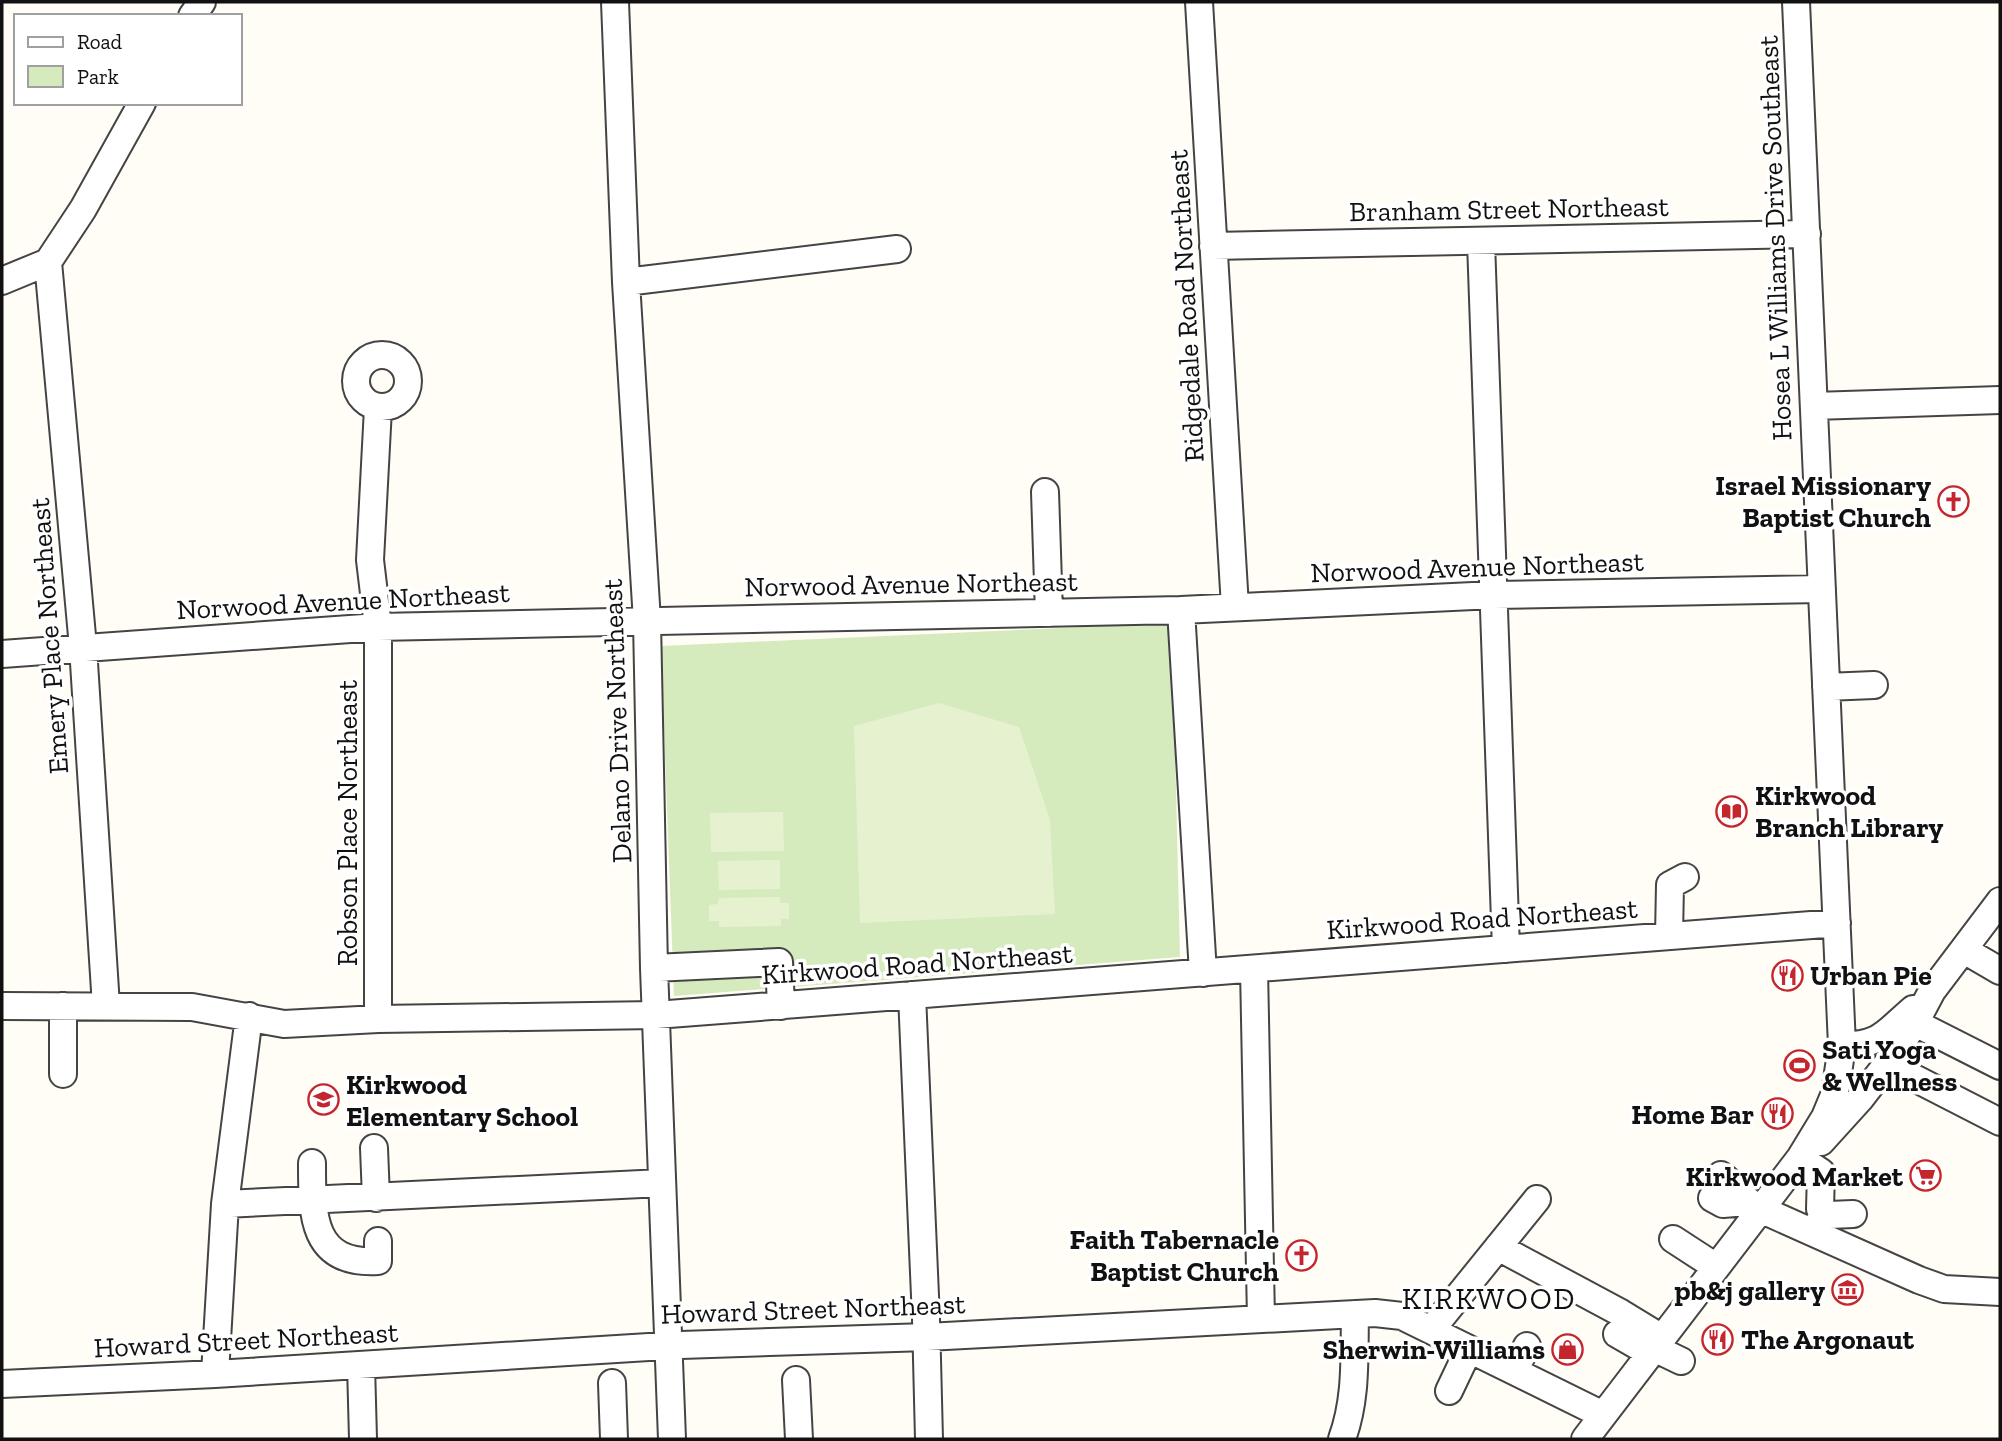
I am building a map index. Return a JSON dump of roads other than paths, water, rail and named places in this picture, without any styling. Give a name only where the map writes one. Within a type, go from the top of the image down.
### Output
[{"type":"street","name":"Delano Drive Northeast","points":[[615,2],[626,282],[647,621],[654,968],[672,1439]]},
{"type":"street","name":"Ridgedale Road Northeast","points":[[1199,2],[1235,607]]},
{"type":"street","name":"Hosea L Williams Drive Southeast","points":[[1585,1439],[1615,1414],[1655,1347],[1716,1266],[1753,1205],[1800,1158],[1825,1117],[1835,1093],[1842,1046],[1796,2]]},
{"type":"street","points":[[2,281],[48,262],[83,209],[141,105]]},
{"type":"street","name":"Branham Street Northeast","points":[[1213,246],[1807,234]]},
{"type":"street","points":[[1480,242],[1506,949]]},
{"type":"street","points":[[626,282],[897,249]]},
{"type":"street","name":"Emery Place Northeast","points":[[48,262],[83,648],[106,1006]]},
{"type":"street","points":[[1814,406],[2000,400]]},
{"type":"street","name":"Robson Place Northeast","points":[[378,408],[370,560],[378,627],[378,1019]]},
{"type":"street","points":[[1045,492],[1049,613]]},
{"type":"street","name":"Norwood Avenue Northeast","points":[[2,654],[378,627],[1181,610],[1494,595],[1822,589]]},
{"type":"street","points":[[1181,610],[1203,973]]},
{"type":"street","points":[[1826,687],[1874,685]]},
{"type":"street","points":[[1669,936],[1670,885],[1685,877]]},
{"type":"street","points":[[1842,1046],[1864,1045],[1878,1040],[1932,991],[2000,901]]},
{"type":"street","name":"Kirkwood Road Northeast","points":[[2,1006],[191,1007],[284,1024],[378,1019],[656,1015],[1836,923]]},
{"type":"street","points":[[1969,943],[2000,954]]},
{"type":"street","points":[[1969,943],[2000,971]]},
{"type":"street","points":[[654,968],[779,962],[781,1006]]},
{"type":"street","points":[[1254,969],[1261,1319]]},
{"type":"street","points":[[1819,1222],[1821,1172],[1800,1158],[1870,1104],[1887,1064],[1916,1023],[1932,991]]},
{"type":"street","points":[[912,995],[929,1439]]},
{"type":"street","points":[[62,1074],[63,1006]]},
{"type":"street","points":[[215,1374],[225,1204],[249,1016]]},
{"type":"street","points":[[1916,1023],[2000,1066]]},
{"type":"street","points":[[1887,1064],[2000,1122]]},
{"type":"street","points":[[374,1148],[376,1198]]},
{"type":"street","points":[[312,1163],[312,1200],[316,1227],[334,1252],[366,1262],[378,1261],[378,1241]]},
{"type":"street","points":[[225,1204],[662,1183]]},
{"type":"street","points":[[1716,1187],[1723,1204],[1753,1205],[1819,1222],[1919,1280],[1944,1289],[2000,1292]]},
{"type":"street","points":[[1431,1330],[1537,1199]]},
{"type":"street","points":[[1819,1222],[1829,1215],[1853,1214]]},
{"type":"street","points":[[1673,1239],[1716,1266]]},
{"type":"street","points":[[1498,1247],[1621,1313],[1655,1347]]},
{"type":"street","name":"Howard Street Northeast","points":[[2,1384],[215,1374],[667,1346],[927,1337],[1375,1313],[1402,1316],[1514,1371],[1615,1414]]},
{"type":"street","points":[[1342,1439],[1351,1415],[1354,1389],[1355,1314]]},
{"type":"street","points":[[1618,1334],[1655,1347],[1681,1361]]},
{"type":"street","points":[[1514,1371],[1527,1346]]},
{"type":"street","points":[[1449,1391],[1469,1349]]},
{"type":"street","points":[[361,1365],[363,1439]]},
{"type":"street","points":[[796,1380],[799,1439]]},
{"type":"street","points":[[612,1383],[614,1439]]},
{"type":"place","name":"Israel Missionary Baptist Church","points":[[1954,501]]},
{"type":"place","name":"Kirkwood Branch Library","points":[[1732,811]]},
{"type":"place","name":"Urban Pie","points":[[1787,975]]},
{"type":"place","name":"Sati Yoga & Wellness","points":[[1799,1065]]},
{"type":"place","name":"Kirkwood Elementary School","points":[[323,1100]]},
{"type":"place","name":"Home Bar","points":[[1777,1114]]},
{"type":"place","name":"Kirkwood Market","points":[[1926,1176]]},
{"type":"place","name":"Faith Tabernacle Baptist Church","points":[[1302,1255]]},
{"type":"place","name":"pb&j gallery","points":[[1848,1290]]},
{"type":"place","name":"The Argonaut","points":[[1718,1339]]},
{"type":"place","name":"Sherwin-Williams","points":[[1568,1349]]},
{"type":"district","name":"KIRKWOOD","points":[[1489,1299]]}]
